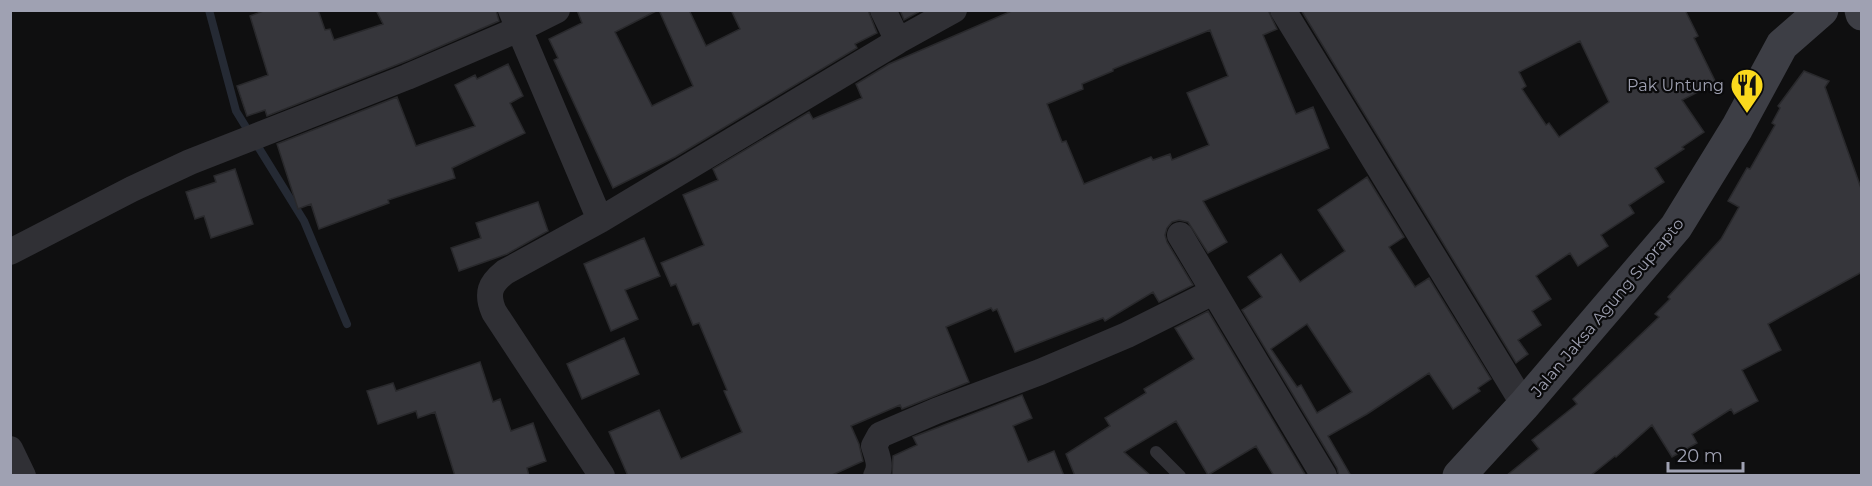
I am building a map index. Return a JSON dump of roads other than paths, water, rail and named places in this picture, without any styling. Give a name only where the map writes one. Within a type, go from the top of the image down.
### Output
[{"type":"main road","points":[[1782,45],[1790,10]]},
{"type":"main road","name":"Jalan Jaksa Agung Suprapto","points":[[1459,476],[1524,405],[1676,227],[1737,128],[1782,45],[1822,10]]},
{"type":"street","points":[[10,252],[132,189],[267,130],[295,122],[406,77],[515,20],[557,10]]},
{"type":"street","points":[[883,10],[897,41]]},
{"type":"street","points":[[602,476],[494,312],[489,295],[494,281],[506,272],[600,220],[897,41],[954,10]]},
{"type":"street","points":[[1283,10],[1524,405]]},
{"type":"street","points":[[515,20],[600,220]]},
{"type":"street","points":[[1180,235],[1324,476]]},
{"type":"street","points":[[876,476],[879,471],[879,462],[874,446],[880,435],[1127,335],[1213,292]]},
{"type":"street","points":[[10,449],[24,476]]},
{"type":"lane","points":[[1156,452],[1180,476]]},
{"type":"waterway","points":[[209,10],[236,111],[304,221],[347,324]]},
{"type":"place","name":"Pak Untung","points":[[1747,114]]}]
